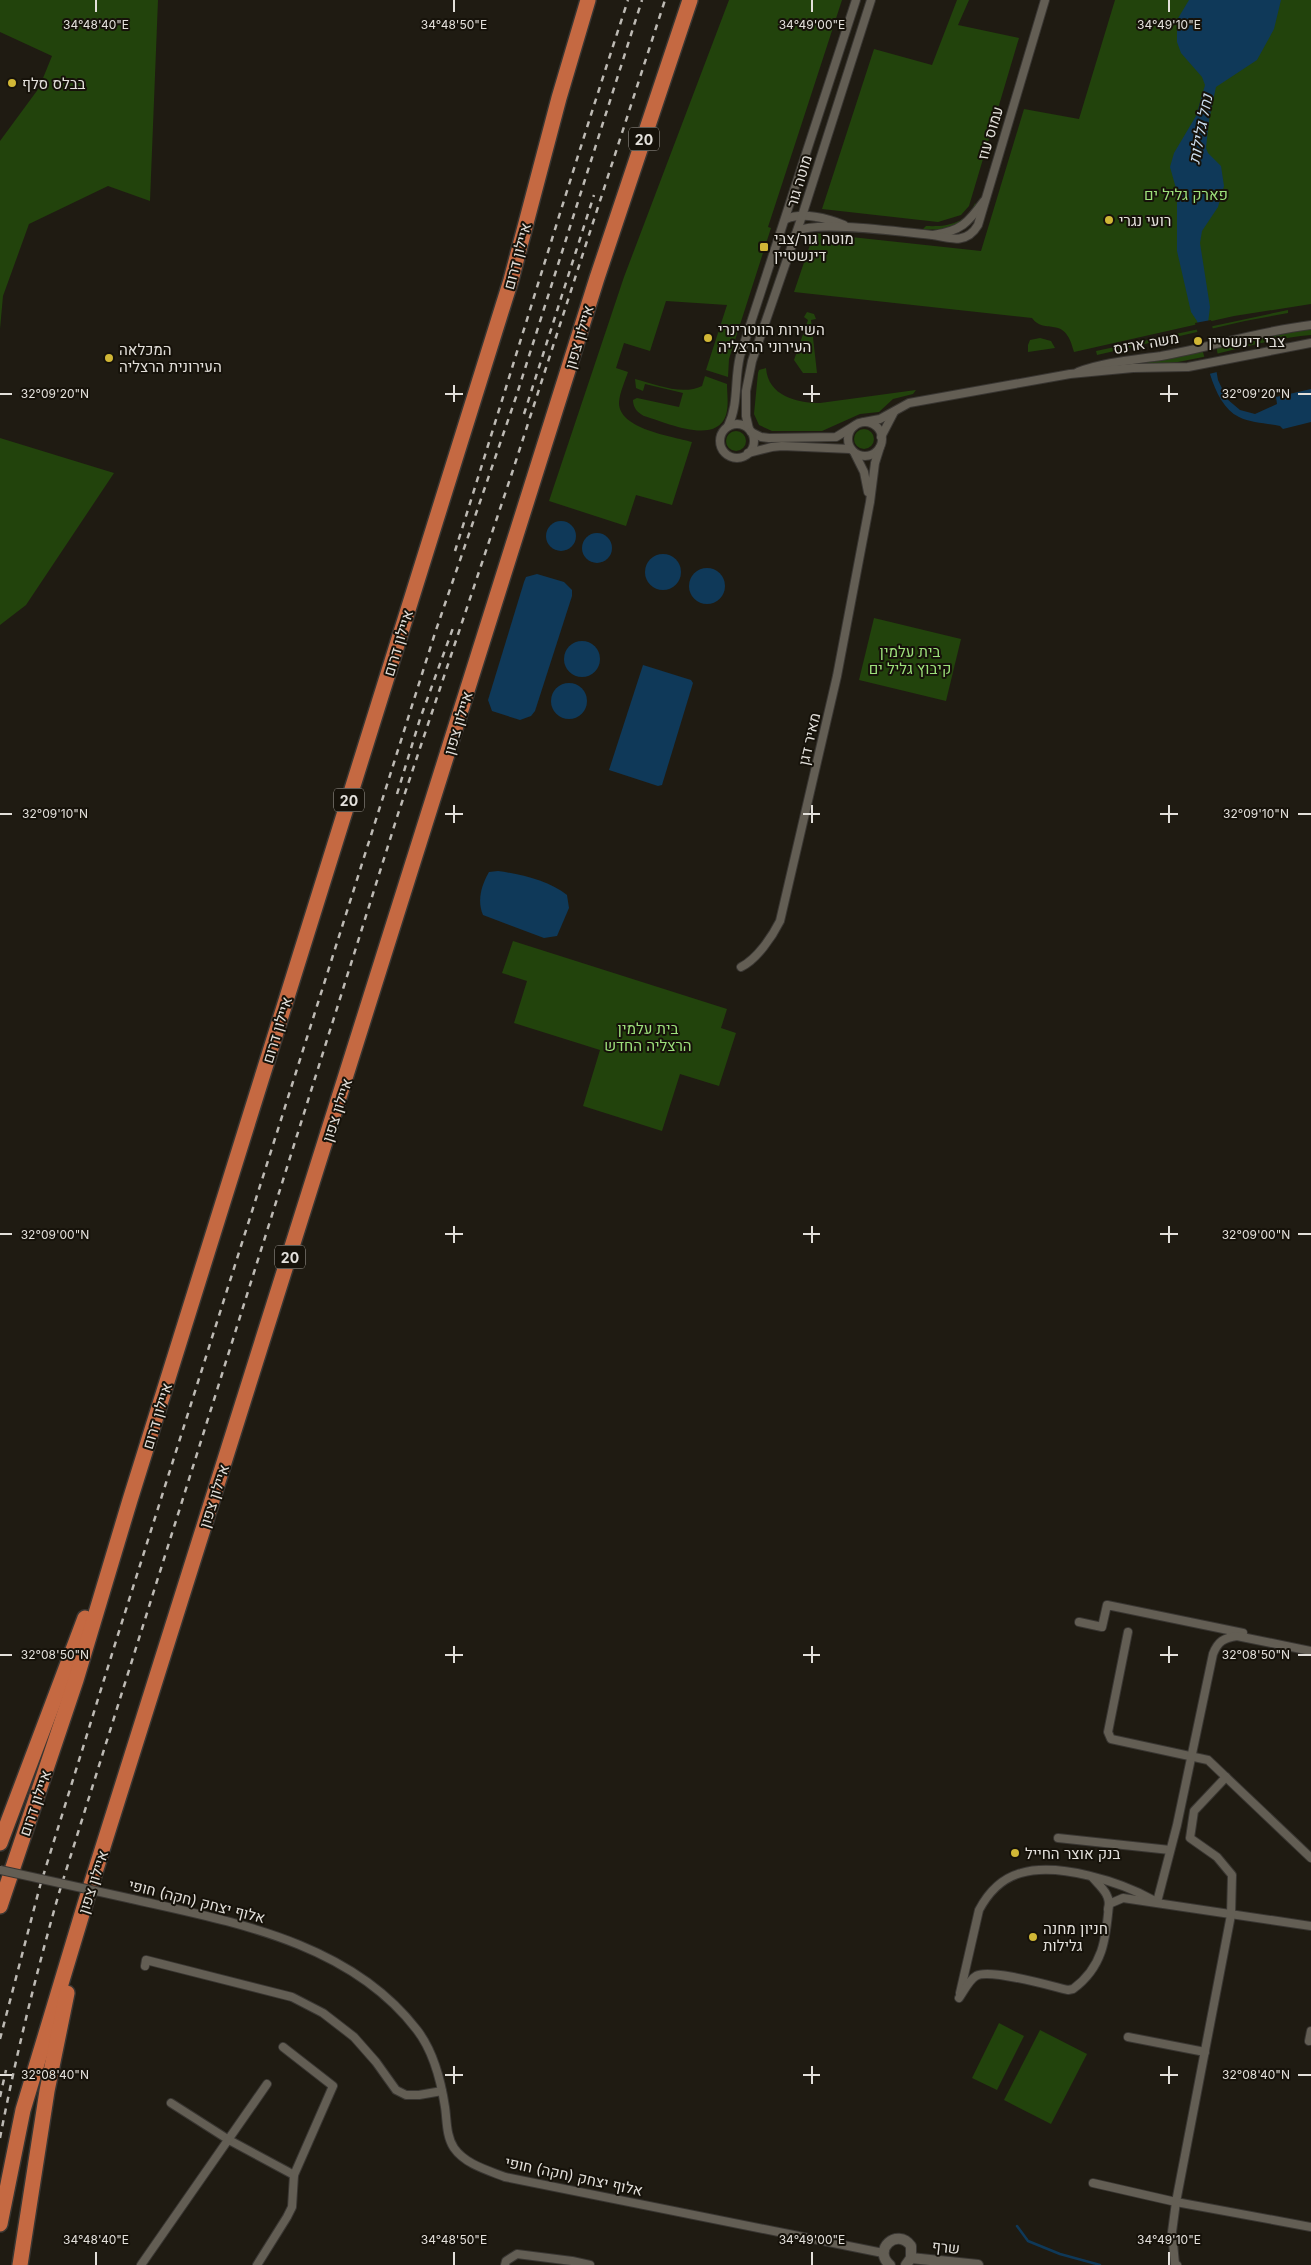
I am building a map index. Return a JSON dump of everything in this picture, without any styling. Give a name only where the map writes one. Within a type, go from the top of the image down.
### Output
[{"type":"highway","points":[[558,98],[582,0]]},
{"type":"highway","name":"איילון דרום","points":[[0,1906],[76,1680],[130,1500],[508,288],[558,98],[588,0]]},
{"type":"highway","name":"איילון דרום","points":[[545,150],[593,0]]},
{"type":"highway","name":"איילון צפון","points":[[0,2224],[23,2110],[85,1904],[597,278],[695,2]]},
{"type":"highway","points":[[0,1843],[130,1500]]},
{"type":"highway","points":[[20,2265],[47,2091],[85,1904]]},
{"type":"street","name":"מוטה גור","points":[[728,426],[735,410],[736,379],[740,356],[856,0]]},
{"type":"street","name":"מוטה גור","points":[[750,431],[746,416],[746,391],[752,361],[797,232],[799,218],[806,204],[871,0]]},
{"type":"street","name":"עמוס עוז","points":[[849,227],[933,235],[960,240],[973,233],[982,216],[984,200],[1045,0]]},
{"type":"street","points":[[793,196],[799,218],[812,227]]},
{"type":"street","points":[[806,204],[810,213],[815,217]]},
{"type":"street","points":[[786,219],[815,217],[849,227]]},
{"type":"street","points":[[797,232],[804,228],[812,227],[849,227]]},
{"type":"street","name":"משה ארנס","points":[[864,422],[880,419],[910,403],[1074,373],[1090,367],[1185,351],[1238,338],[1311,325]]},
{"type":"street","name":"משה ארנס","points":[[1074,373],[1091,374],[1133,368],[1188,366],[1311,343]]},
{"type":"street","points":[[881,437],[874,425],[864,422],[854,426],[840,436],[829,438],[761,437],[739,424],[728,426],[721,434],[719,440],[723,451],[732,458],[738,458],[766,448],[782,446],[852,450],[862,456],[868,456],[880,447],[881,437],[895,410]]},
{"type":"street","points":[[852,450],[848,439],[854,426]]},
{"type":"street","points":[[748,453],[754,443],[750,431]]},
{"type":"street","name":"מאיר דגן","points":[[741,966],[748,962],[769,940],[780,921],[833,695],[870,502],[875,463],[880,447]]},
{"type":"street","name":"מאיר דגן","points":[[852,450],[860,461],[864,472],[870,502]]},
{"type":"street","points":[[1079,1622],[1102,1627],[1107,1605],[1303,1646],[1302,1649]]},
{"type":"street","points":[[1128,1632],[1108,1736],[1111,1739],[1208,1760],[1311,1858]]},
{"type":"street","points":[[1157,1902],[1177,1825],[1212,1654],[1221,1640],[1227,1637],[1246,1637],[1311,1651]]},
{"type":"street","points":[[1177,2265],[1175,2264],[1172,2232],[1176,2202],[1231,1915],[1232,1875],[1217,1857],[1190,1838],[1194,1811],[1226,1777]]},
{"type":"street","points":[[1058,1838],[1170,1850]]},
{"type":"street","name":"אלוף יצחק (חקה) חופי","points":[[0,1870],[132,1898],[244,1925],[308,1948],[347,1967],[398,2007],[418,2031],[435,2063],[442,2091],[448,2136],[453,2147],[464,2158],[505,2177],[883,2253]]},
{"type":"street","points":[[1091,1877],[1104,1889],[1109,1904],[1093,1969],[1077,1986],[1068,1990],[998,1974],[983,1973],[975,1976],[959,1998],[979,1910],[985,1898],[996,1887],[1019,1873],[1053,1870],[1091,1877],[1132,1888],[1157,1902]]},
{"type":"street","points":[[1109,1904],[1122,1898],[1311,1926]]},
{"type":"street","points":[[144,1966],[146,1960],[292,1997],[323,2013],[354,2037],[376,2062],[396,2090],[406,2094],[419,2095],[442,2091]]},
{"type":"street","points":[[1310,2041],[1311,2031]]},
{"type":"street","points":[[1128,2036],[1204,2052]]},
{"type":"street","points":[[257,2265],[292,2207],[294,2176],[333,2086],[283,2047]]},
{"type":"street","points":[[142,2265],[268,2084]]},
{"type":"street","points":[[171,2103],[229,2140],[294,2176]]},
{"type":"street","points":[[1093,2183],[1176,2202],[1311,2227]]},
{"type":"street","points":[[890,2265],[883,2253],[888,2242],[901,2239],[911,2246],[908,2262]]},
{"type":"street","points":[[506,2265],[506,2261],[517,2254],[590,2265]]},
{"type":"street","name":"שרף","points":[[908,2262],[978,2265]]},
{"type":"green space","points":[[0,0],[158,0],[150,201],[108,186],[29,224],[3,296],[0,329],[0,141],[39,88],[52,56],[0,32]]},
{"type":"green space","points":[[729,0],[842,0],[768,227],[771,228],[729,359],[728,377],[706,370],[727,305],[666,301],[650,351],[624,343],[616,368],[628,372],[621,390],[619,402],[621,411],[627,419],[647,430],[692,442],[672,505],[636,495],[626,526],[549,501],[624,277]]},
{"type":"green space","points":[[957,0],[969,0],[958,25],[1019,38],[969,206],[961,215],[938,222],[822,209],[874,49],[932,65]]},
{"type":"green space","name":"פארק גליל ים","points":[[1115,0],[1311,0],[1311,304],[1234,316],[1074,352],[1070,340],[1065,333],[1060,329],[1037,323],[1032,318],[794,292],[814,233],[981,251],[1024,109],[1079,119]]},
{"type":"green space","points":[[975,203],[977,206],[972,213],[954,227],[923,229],[926,226],[948,225],[961,220],[967,216]]},
{"type":"green space","points":[[1288,310],[1288,313],[1097,355],[1096,351]]},
{"type":"green space","points":[[807,312],[814,314],[816,319],[811,320],[817,373],[803,373],[794,360],[808,320],[804,317]]},
{"type":"green space","points":[[1311,329],[1311,335],[1272,341],[1190,360],[1162,364],[1134,364],[1275,335]]},
{"type":"green space","points":[[1040,338],[1051,341],[1055,348],[1028,352],[1030,340]]},
{"type":"green space","points":[[766,368],[768,378],[778,391],[793,399],[811,403],[916,390],[913,394],[893,399],[879,412],[860,414],[822,431],[772,431],[759,425],[754,414],[758,373],[759,370]]},
{"type":"green space","points":[[705,376],[727,384],[728,403],[726,415],[720,424],[712,429],[701,431],[677,426],[644,416],[635,408],[633,400],[637,398],[679,407],[683,393],[645,384],[643,391],[636,388],[635,379],[669,388],[686,390],[702,386]]},
{"type":"green space","points":[[864,429],[871,432],[874,439],[871,446],[864,449],[857,446],[854,439],[857,432]]},
{"type":"green space","points":[[732,431],[740,431],[746,437],[746,445],[740,451],[732,451],[726,445],[726,437]]},
{"type":"green space","points":[[0,438],[114,473],[26,605],[0,625]]},
{"type":"green space","name":"בית עלמין קיבוץ גליל ים","points":[[874,618],[961,639],[946,701],[859,680]]},
{"type":"green space","name":"בית עלמין הרצליה החדש","points":[[513,941],[727,1009],[721,1028],[736,1033],[719,1086],[680,1074],[662,1131],[583,1106],[600,1050],[514,1023],[527,981],[502,973]]},
{"type":"green space","points":[[999,2023],[1024,2036],[997,2090],[972,2078]]},
{"type":"green space","points":[[1040,2030],[1087,2054],[1051,2124],[1004,2100]]},
{"type":"water","name":"נחל גלילות","points":[[1189,0],[1281,0],[1274,29],[1257,60],[1216,87],[1209,120],[1206,148],[1208,153],[1221,166],[1224,186],[1218,207],[1202,231],[1200,243],[1210,307],[1208,323],[1218,380],[1227,399],[1240,410],[1255,414],[1277,404],[1276,397],[1311,389],[1311,422],[1283,429],[1280,426],[1244,419],[1229,410],[1215,388],[1197,321],[1191,312],[1177,251],[1177,192],[1170,167],[1174,153],[1196,116],[1205,85],[1202,77],[1181,53],[1177,42],[1177,20]]},
{"type":"water","points":[[561,521],[572,525],[576,536],[572,547],[561,551],[550,547],[546,536],[550,525]]},
{"type":"water","points":[[597,533],[608,537],[612,548],[608,559],[597,563],[586,559],[582,548],[586,537]]},
{"type":"water","points":[[663,554],[670,555],[676,559],[680,565],[680,579],[676,585],[670,589],[663,590],[656,589],[650,585],[646,579],[645,572],[646,565],[650,559],[656,555]]},
{"type":"water","points":[[707,568],[714,569],[720,573],[724,579],[724,593],[720,599],[714,603],[707,604],[700,603],[694,599],[690,593],[689,586],[690,579],[694,573],[700,569]]},
{"type":"water","points":[[537,574],[564,582],[572,590],[572,596],[535,711],[531,716],[520,720],[492,711],[488,700],[524,582],[526,577]]},
{"type":"water","points":[[582,641],[589,642],[595,646],[599,652],[599,666],[595,672],[589,676],[582,677],[575,676],[569,672],[565,666],[564,659],[565,652],[569,646],[575,642]]},
{"type":"water","points":[[643,665],[691,680],[693,683],[662,785],[658,786],[609,770]]},
{"type":"water","points":[[569,683],[576,684],[582,688],[586,694],[586,708],[582,714],[576,718],[569,719],[562,718],[556,714],[552,708],[551,701],[552,694],[556,688],[562,684]]},
{"type":"water","points":[[498,871],[525,876],[543,882],[567,895],[569,908],[557,936],[544,938],[483,915],[480,899],[484,883],[489,872]]},
{"type":"pier","points":[[1211,320],[1221,371],[1209,374],[1195,323]]},
{"type":"waterway","points":[[1017,2226],[1028,2241],[1060,2254],[1100,2265]]},
{"type":"railway","points":[[455,551],[628,0]]},
{"type":"railway","points":[[0,2039],[40,1886],[116,1641],[435,633],[516,397],[642,0]]},
{"type":"railway","points":[[0,2138],[27,2015],[59,1893],[398,814],[512,473],[665,0]]},
{"type":"railway","points":[[524,414],[594,195]]},
{"type":"railway","points":[[397,794],[420,719],[453,628]]},
{"type":"railway","points":[[0,2097],[6,2070]]},
{"type":"place","name":"בבלס סלף","points":[[12,83]]},
{"type":"place","name":"רועי נגרי","points":[[1109,220]]},
{"type":"place","name":"מוטה גור/צבי דינשטיין","points":[[764,247]]},
{"type":"place","name":"השירות הווטרינרי העירוני הרצליה","points":[[708,338]]},
{"type":"place","name":"צבי דינשטיין","points":[[1198,341]]},
{"type":"place","name":"המכלאה העירונית הרצליה","points":[[109,358]]},
{"type":"place","name":"בנק אוצר החייל","points":[[1015,1853]]},
{"type":"place","name":"חניון מחנה גלילות","points":[[1033,1937]]}]
